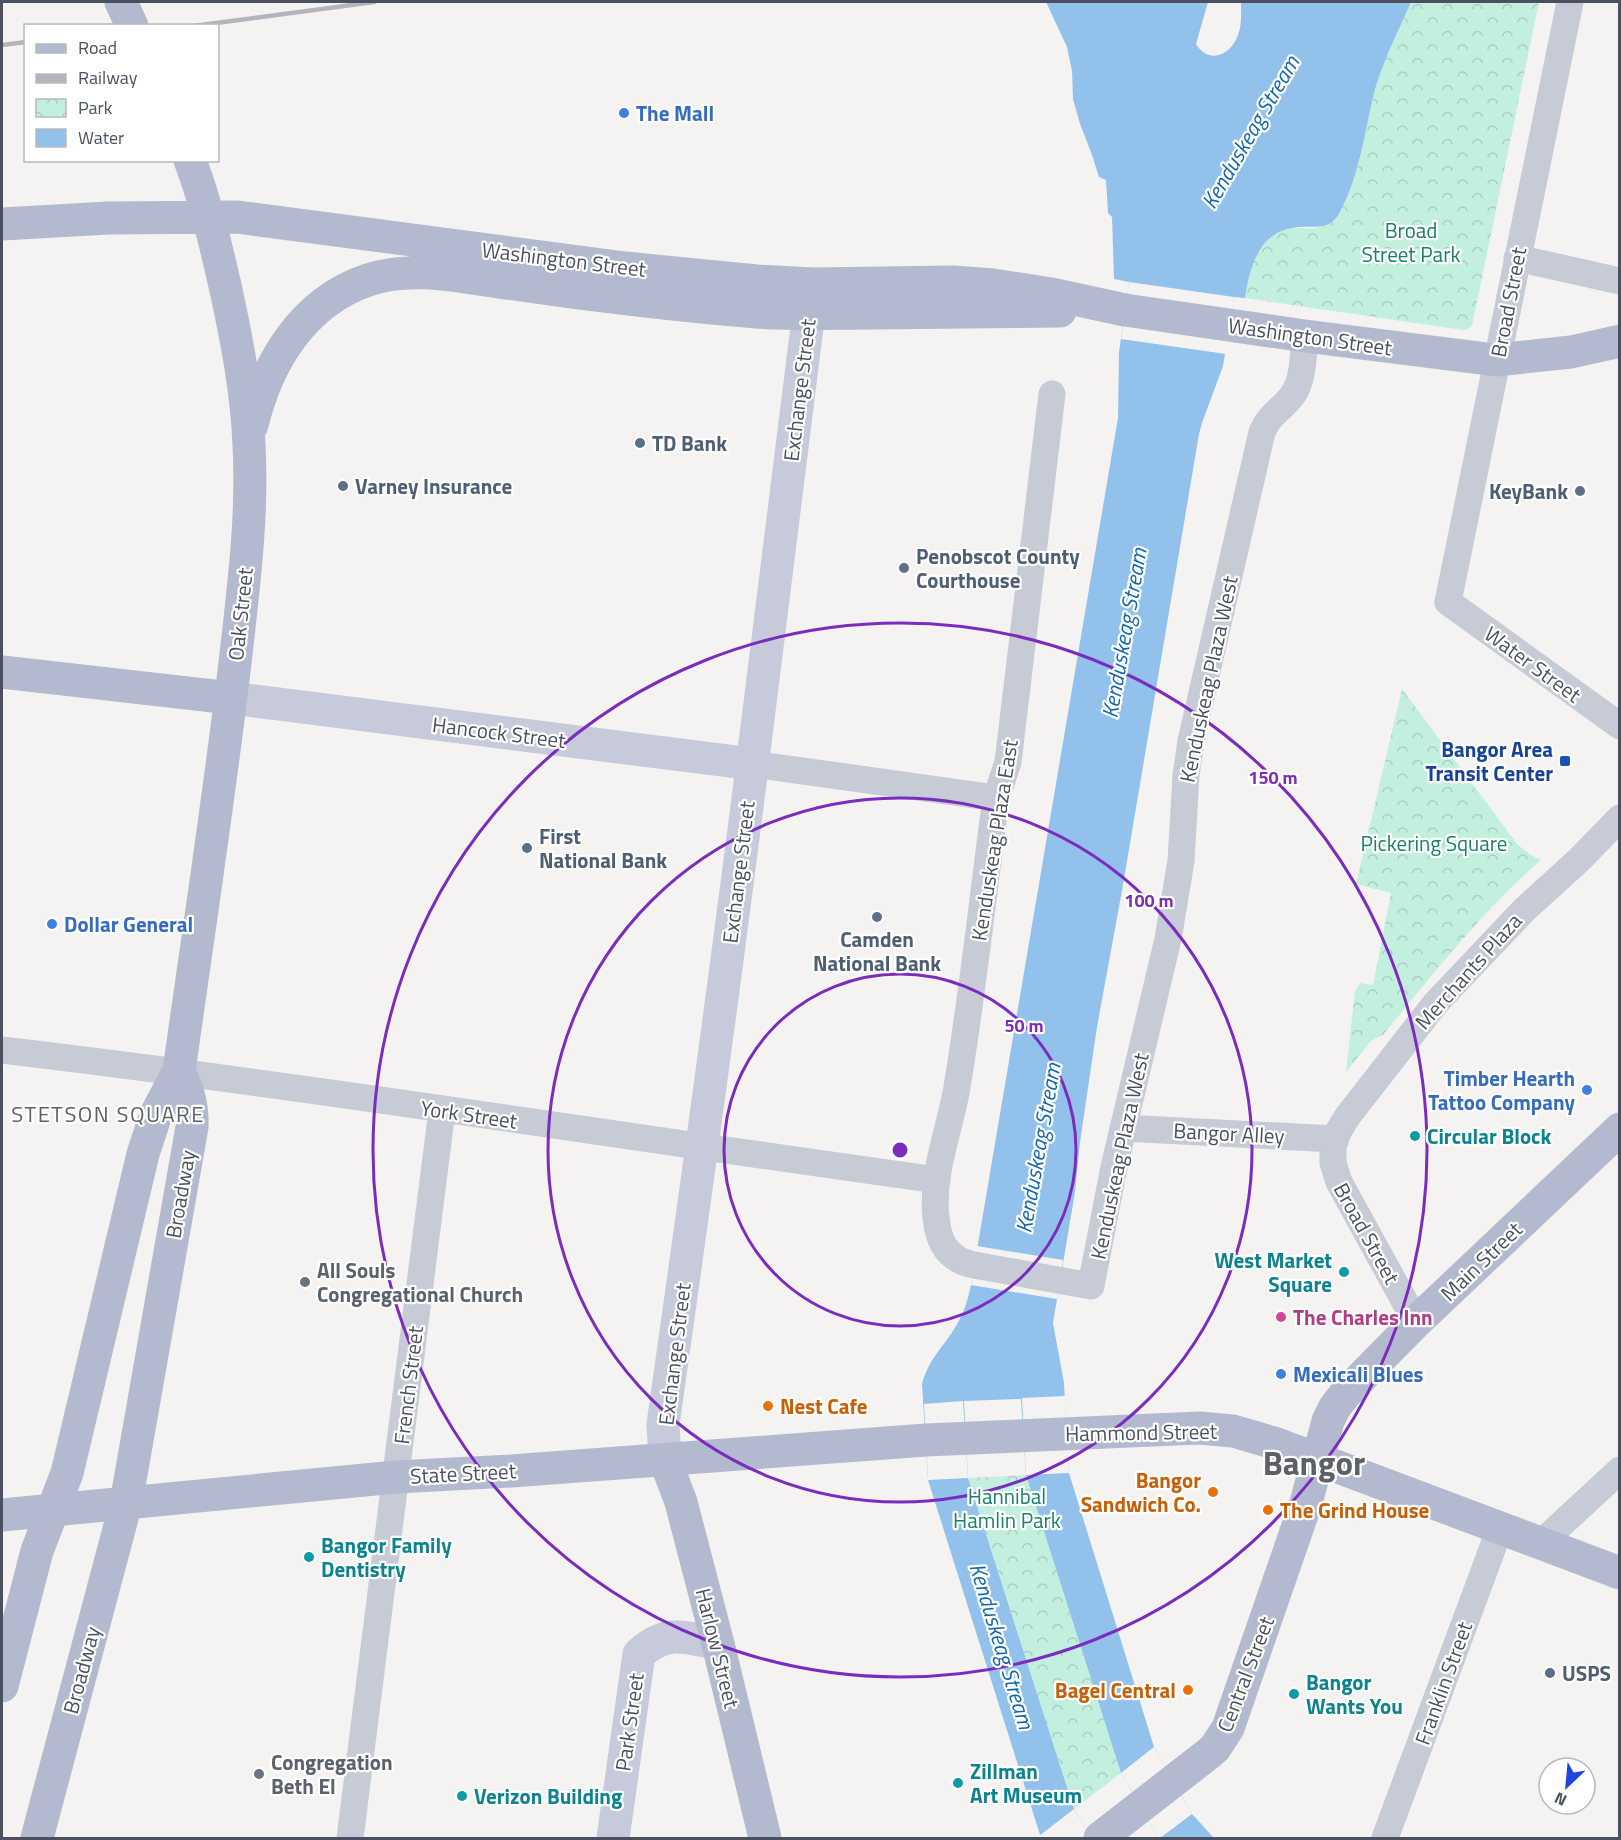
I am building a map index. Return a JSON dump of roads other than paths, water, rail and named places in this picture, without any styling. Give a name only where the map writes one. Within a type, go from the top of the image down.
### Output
[{"type":"main road","points":[[121,2],[131,24]]},
{"type":"main road","name":"Oak Street","points":[[179,1071],[231,698],[250,487],[245,403],[235,335],[209,216],[192,165]]},
{"type":"main road","name":"Washington Street","points":[[2,224],[64,219],[209,216],[244,218],[669,273],[757,281],[811,299],[1125,310],[1496,360],[1571,352],[1620,341]]},
{"type":"main road","name":"Washington Street","points":[[249,445],[255,413],[266,380],[280,353],[299,326],[339,293],[366,280],[414,273],[450,274],[570,292],[759,313],[811,299]]},
{"type":"main road","name":"Hancock Street","points":[[2,672],[231,698]]},
{"type":"main road","name":"Broadway","points":[[37,1839],[126,1503],[192,1127],[190,1099],[179,1071]]},
{"type":"main road","name":"Broadway","points":[[2,1686],[37,1551],[67,1473],[143,1154],[156,1114],[179,1071]]},
{"type":"main road","name":"Main Street","points":[[1318,1459],[1328,1422],[1340,1400],[1416,1322],[1620,1129]]},
{"type":"main road","name":"Hammond Street","points":[[926,1440],[1198,1428],[1233,1431],[1318,1459],[1620,1573]]},
{"type":"main road","name":"State Street","points":[[2,1515],[396,1477],[926,1440]]},
{"type":"main road","name":"Central Street","points":[[1100,1839],[1215,1748],[1228,1728],[1306,1503],[1318,1459]]},
{"type":"main road","name":"Harlow Street","points":[[665,1460],[681,1502],[765,1839]]},
{"type":"street","name":"Broad Street","points":[[1448,602],[1516,258],[1570,2]]},
{"type":"street","points":[[1516,258],[1620,281]]},
{"type":"street","name":"Exchange Street","points":[[665,1460],[663,1424],[753,764],[790,452],[811,299]]},
{"type":"street","name":"Kenduskeag Plaza West","points":[[1060,1280],[1091,1286],[1123,1128],[1168,939],[1182,853],[1186,775],[1191,741],[1260,439],[1268,419],[1288,401],[1295,391],[1300,377],[1305,336]]},
{"type":"street","name":"Kenduskeag Plaza East","points":[[1052,393],[1008,762],[996,798],[957,1085],[937,1180],[936,1216],[942,1242],[950,1254],[956,1258],[974,1265],[1060,1280]]},
{"type":"street","name":"Water Street","points":[[1448,602],[1620,726]]},
{"type":"street","name":"Hancock Street","points":[[231,698],[753,764],[996,798]]},
{"type":"street","name":"Merchants Plaza","points":[[1335,1139],[1347,1116],[1435,1004],[1524,910],[1573,866],[1620,818]]},
{"type":"street","name":"York Street","points":[[2,1050],[179,1071],[937,1180]]},
{"type":"street","name":"French Street","points":[[350,1839],[442,1110]]},
{"type":"street","name":"Bangor Alley","points":[[1123,1128],[1335,1139]]},
{"type":"street","name":"Broad Street","points":[[1335,1139],[1333,1163],[1339,1182],[1416,1322]]},
{"type":"street","points":[[1541,1544],[1620,1470]]},
{"type":"street","name":"Franklin Street","points":[[1385,1839],[1500,1528]]},
{"type":"street","name":"Park Street","points":[[613,1839],[639,1654],[652,1643],[668,1637],[718,1644]]},
{"type":"water","name":"Kenduskeag Stream","points":[[1046,2],[1208,2],[1196,44],[1201,50],[1213,56],[1225,52],[1235,42],[1240,27],[1241,2],[1411,2],[1376,86],[1358,166],[1340,212],[1328,224],[1287,229],[1267,241],[1254,261],[1245,298],[1234,297],[1223,366],[1199,434],[1097,1027],[1075,1192],[1053,1323],[1064,1383],[1069,1473],[1154,1747],[1192,1814],[1214,1838],[1158,1838],[1121,1773],[1026,1475],[1021,1399],[964,1401],[968,1478],[1074,1809],[1091,1838],[1041,1838],[928,1480],[922,1384],[932,1360],[961,1316],[971,1285],[1118,418],[1119,352],[1129,282],[1114,279],[1112,217],[1108,213],[1106,180],[1099,177],[1080,124],[1073,99],[1072,71],[1067,47]]},
{"type":"railway","points":[[208,24],[374,2]]},
{"type":"railway","points":[[2,45],[24,42]]},
{"type":"place","name":"The Mall","points":[[624,113]]},
{"type":"place","name":"TD Bank","points":[[640,443]]},
{"type":"place","name":"Varney Insurance","points":[[343,486]]},
{"type":"place","name":"KeyBank","points":[[1580,491]]},
{"type":"place","name":"Penobscot County Courthouse","points":[[904,568]]},
{"type":"place","name":"Bangor Area Transit Center","points":[[1565,761]]},
{"type":"place","name":"First National Bank","points":[[527,848]]},
{"type":"place","name":"Camden National Bank","points":[[877,917]]},
{"type":"place","name":"Dollar General","points":[[52,924]]},
{"type":"place","name":"Timber Hearth Tattoo Company","points":[[1587,1090]]},
{"type":"place","name":"Circular Block","points":[[1415,1136]]},
{"type":"place","name":"West Market Square","points":[[1344,1272]]},
{"type":"place","name":"All Souls Congregational Church","points":[[305,1282]]},
{"type":"place","name":"The Charles Inn","points":[[1281,1317]]},
{"type":"place","name":"Mexicali Blues","points":[[1281,1374]]},
{"type":"place","name":"Nest Cafe","points":[[768,1406]]},
{"type":"place","name":"Bangor Sandwich Co.","points":[[1213,1492]]},
{"type":"place","name":"The Grind House","points":[[1268,1510]]},
{"type":"place","name":"Bangor Family Dentistry","points":[[309,1557]]},
{"type":"place","name":"USPS","points":[[1550,1673]]},
{"type":"place","name":"Bagel Central","points":[[1188,1690]]},
{"type":"place","name":"Bangor Wants You","points":[[1294,1694]]},
{"type":"place","name":"Congregation Beth El","points":[[259,1774]]},
{"type":"place","name":"Zillman Art Museum","points":[[958,1783]]},
{"type":"place","name":"Verizon Building","points":[[462,1796]]},
{"type":"district","name":"STETSON SQUARE","points":[[108,1114]]},
{"type":"district","name":"Bangor","points":[[1314,1463]]},
{"type":"park label","name":"Broad Street Park","points":[[1411,242]]},
{"type":"park label","name":"Pickering Square","points":[[1434,843]]},
{"type":"park label","name":"Hannibal Hamlin Park","points":[[1007,1508]]}]
